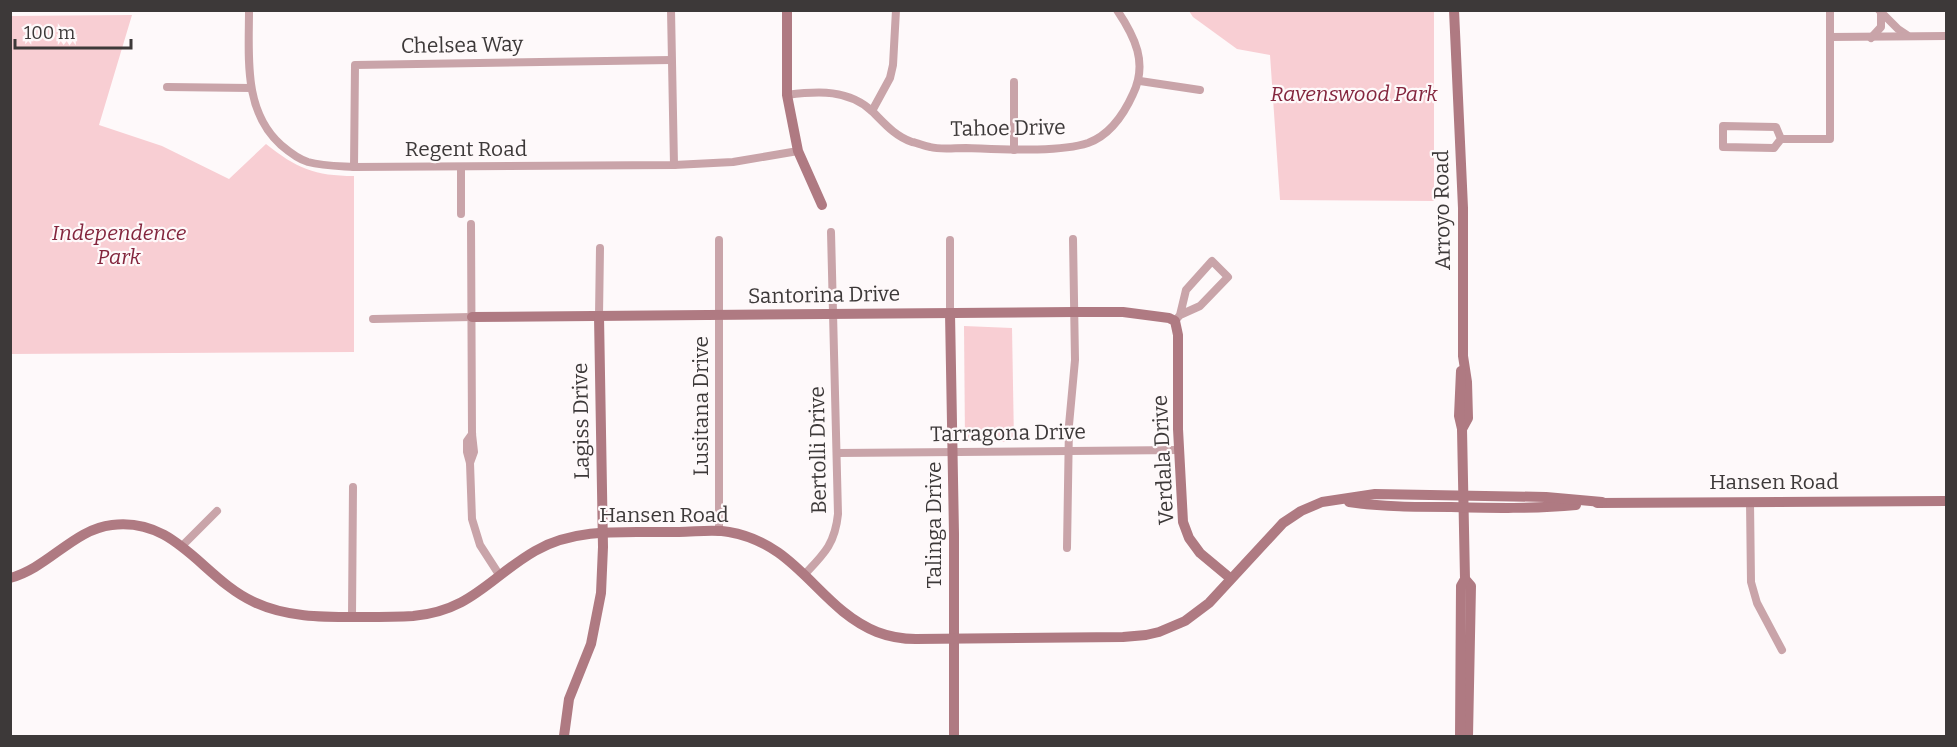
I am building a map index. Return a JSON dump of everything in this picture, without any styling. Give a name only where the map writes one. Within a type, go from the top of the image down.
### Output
[{"type":"street","name":"Regent Road","points":[[249,10],[251,88],[258,113],[269,134],[286,150],[305,161],[354,167],[674,165],[733,162],[798,151]]},
{"type":"street","points":[[671,10],[674,165]]},
{"type":"street","points":[[787,10],[787,94],[798,151],[822,205]]},
{"type":"street","points":[[872,111],[890,78],[896,50],[896,10]]},
{"type":"street","name":"Tahoe Drive","points":[[787,94],[833,92],[856,99],[897,134],[931,148],[1014,150],[1064,147],[1089,142],[1106,132],[1125,114],[1140,81],[1139,56],[1133,34],[1117,10]]},
{"type":"street","name":"Arroyo Road","points":[[1454,10],[1463,216],[1463,356],[1459,416],[1462,429],[1465,579],[1461,586],[1460,736]]},
{"type":"street","name":"Arroyo Road","points":[[1458,64],[1460,10]]},
{"type":"street","points":[[1781,139],[1830,139],[1830,10]]},
{"type":"street","points":[[1871,38],[1881,27],[1880,11]]},
{"type":"street","points":[[1880,11],[1907,35]]},
{"type":"street","points":[[1830,37],[1947,36]]},
{"type":"street","name":"Chelsea Way","points":[[354,167],[355,65],[671,60]]},
{"type":"street","points":[[1140,81],[1200,90]]},
{"type":"street","points":[[1014,82],[1014,150]]},
{"type":"street","points":[[167,87],[251,88]]},
{"type":"street","points":[[1723,126],[1776,127],[1781,139],[1774,148],[1723,147],[1723,126]]},
{"type":"street","points":[[461,168],[462,214]]},
{"type":"street","points":[[471,224],[472,434],[467,441],[472,513],[475,533],[483,551],[500,576]]},
{"type":"street","name":"Bertolli Drive","points":[[804,575],[828,548],[836,533],[838,514],[831,232]]},
{"type":"street","points":[[1067,548],[1069,425],[1075,360],[1073,239]]},
{"type":"street","name":"Lusitana Drive","points":[[719,240],[719,532]]},
{"type":"street","points":[[950,240],[950,313]]},
{"type":"street","points":[[600,248],[600,316]]},
{"type":"street","points":[[1212,261],[1228,277],[1200,306],[1178,318],[1186,290],[1212,261]]},
{"type":"street","name":"Santorina Drive","points":[[472,317],[1074,312],[1140,314],[1178,318]]},
{"type":"street","name":"Talinga Drive","points":[[950,313],[954,736]]},
{"type":"street","name":"Lagiss Drive","points":[[564,736],[569,699],[591,644],[599,609],[602,571],[600,316]]},
{"type":"street","points":[[373,319],[472,317]]},
{"type":"street","name":"Verdala Drive","points":[[1178,318],[1179,450],[1182,506],[1186,530],[1200,553],[1230,578]]},
{"type":"street","name":"Tarragona Drive","points":[[838,453],[1179,450]]},
{"type":"street","points":[[352,617],[353,487]]},
{"type":"street","name":"Hansen Road","points":[[10,578],[37,567],[94,530],[110,525],[127,524],[158,531],[182,546],[227,586],[251,601],[290,614],[352,617],[410,616],[442,611],[466,601],[536,550],[577,536],[727,531],[764,543],[777,550],[843,611],[879,633],[900,638],[1123,637],[1146,635],[1172,627],[1196,614],[1283,523],[1311,506],[1334,500],[1375,494],[1463,502],[1546,497],[1602,502],[1947,501]]},
{"type":"street","points":[[1750,502],[1751,582],[1757,603],[1782,650]]},
{"type":"street","points":[[182,546],[217,511]]},
{"type":"street","name":"Arroyo Road","points":[[1465,579],[1471,586],[1468,736]]},
{"type":"green space","name":"Ravenswood Park","points":[[1189,11],[1434,11],[1434,201],[1280,200],[1270,55],[1237,49],[1193,17]]},
{"type":"green space","name":"Independence Park","points":[[132,15],[99,125],[162,146],[229,179],[266,144],[287,159],[307,169],[340,176],[354,176],[354,352],[11,354],[11,16]]},
{"type":"green space","points":[[964,326],[1012,328],[1014,442],[965,442]]}]
